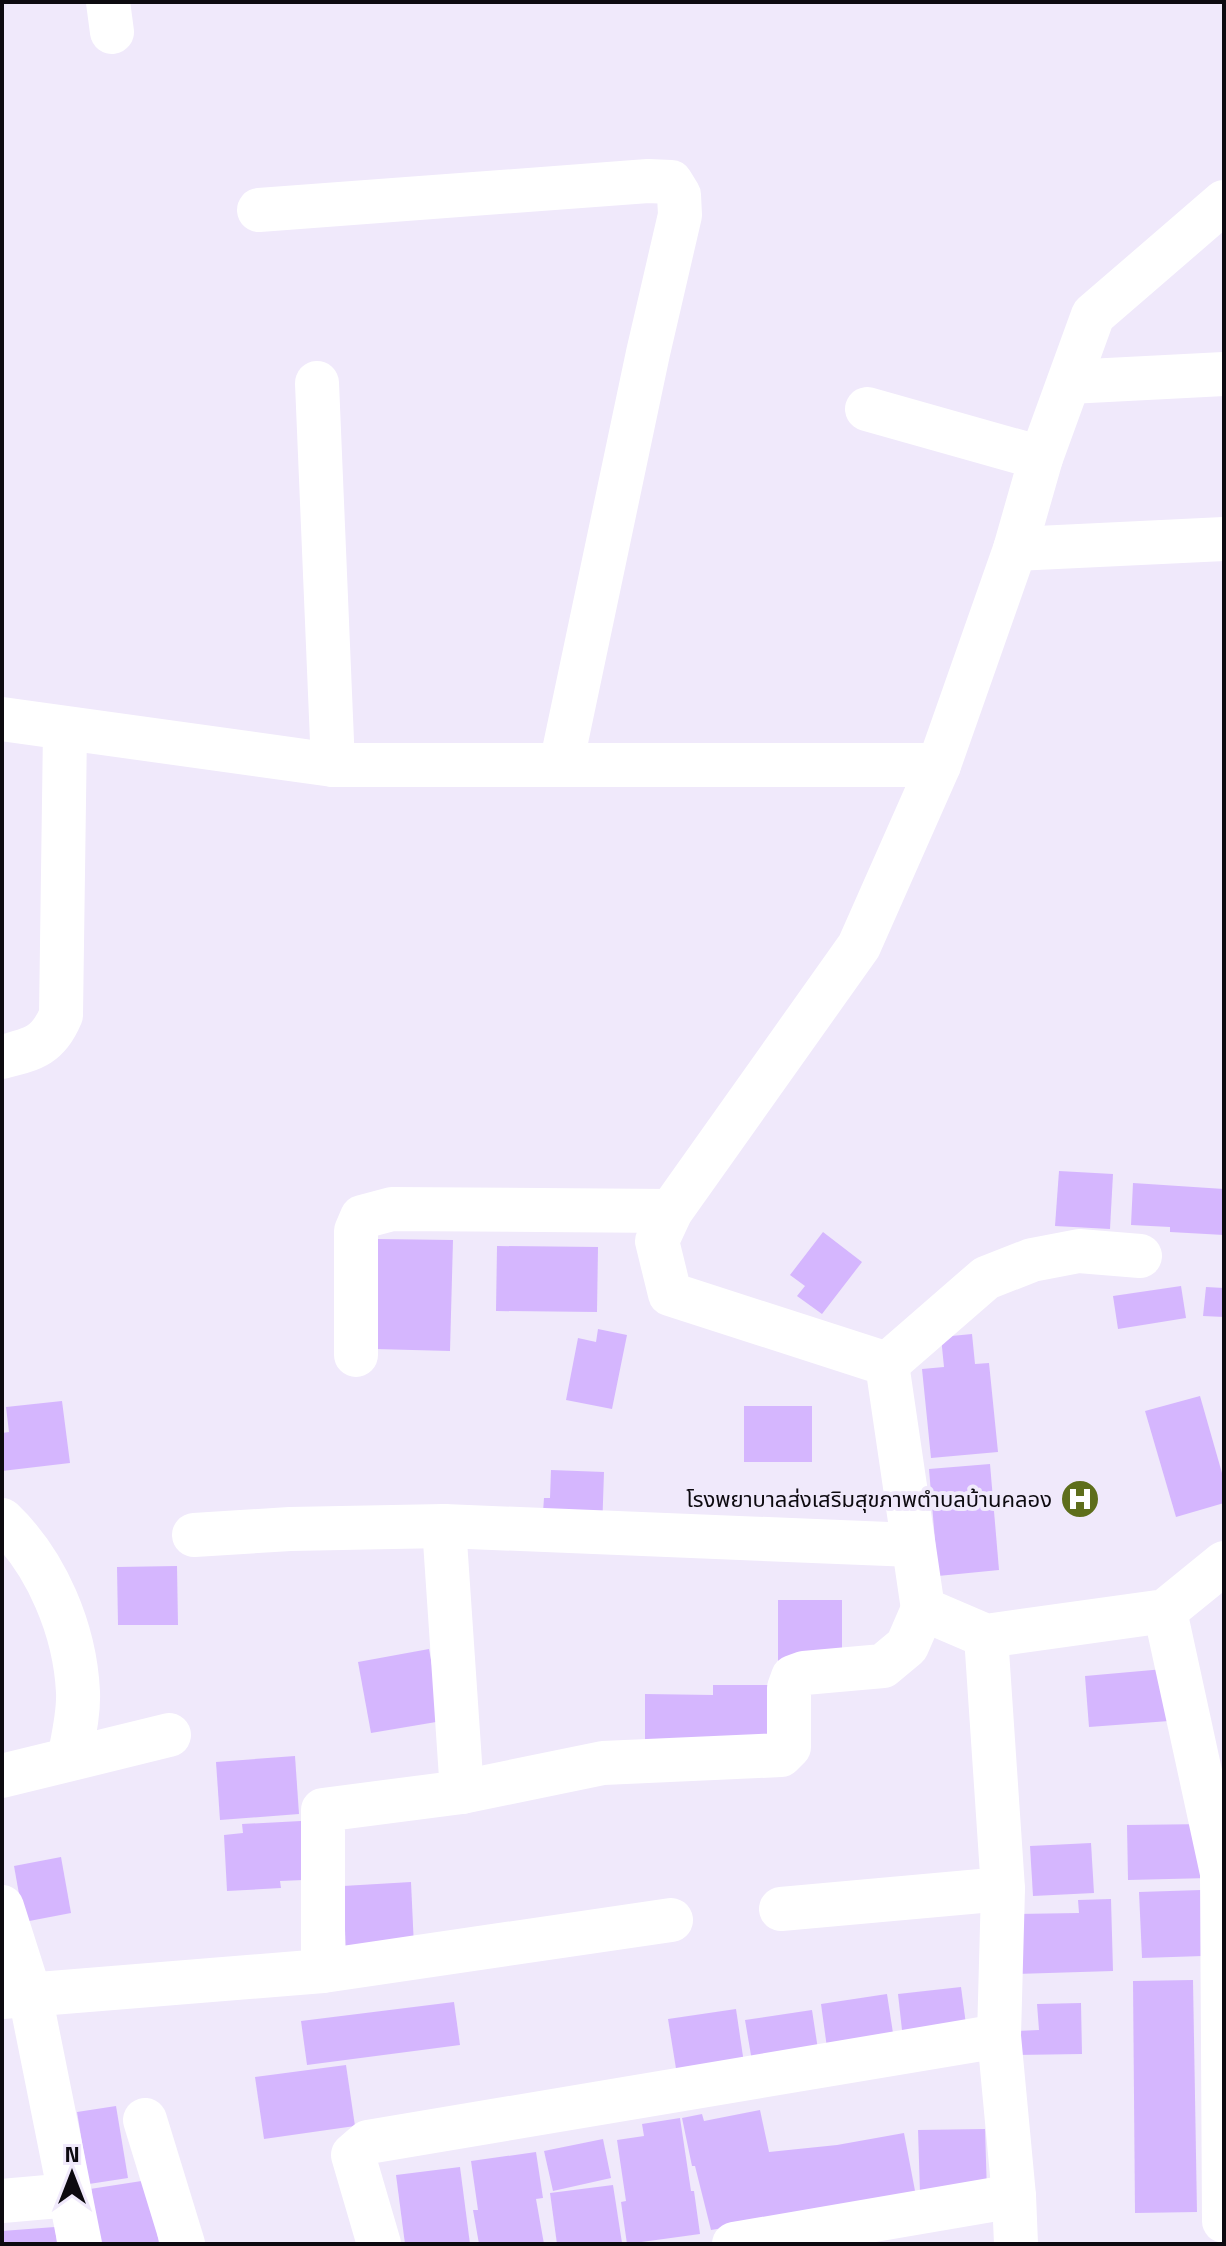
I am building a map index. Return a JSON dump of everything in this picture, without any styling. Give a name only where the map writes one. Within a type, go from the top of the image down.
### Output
[{"type":"street","points":[[259,210],[648,181],[671,182],[679,195],[680,215],[561,765]]},
{"type":"street","points":[[887,1364],[670,1294],[657,1241],[671,1211],[859,946],[939,765],[1015,549],[1041,458],[1093,315],[1224,202]]},
{"type":"street","points":[[1069,382],[1224,374]]},
{"type":"street","points":[[317,383],[333,765]]},
{"type":"street","points":[[867,409],[1041,458]]},
{"type":"street","points":[[1015,549],[1224,539]]},
{"type":"street","points":[[2,719],[333,765],[939,765]]},
{"type":"street","points":[[2,1057],[35,1048],[53,1034],[61,1015],[65,730]]},
{"type":"street","points":[[356,1355],[356,1231],[362,1217],[392,1209],[671,1211]]},
{"type":"street","points":[[887,1364],[986,1278],[1032,1260],[1079,1251],[1140,1256]]},
{"type":"street","points":[[323,1971],[323,1810],[462,1792],[603,1763],[781,1755],[789,1747],[789,1688],[793,1677],[804,1673],[883,1666],[907,1646],[923,1609],[887,1364]]},
{"type":"street","points":[[2,1520],[23,1541],[41,1569],[65,1623],[79,1694],[69,1759]]},
{"type":"street","points":[[194,1535],[290,1529],[444,1526],[913,1545]]},
{"type":"street","points":[[444,1526],[462,1792]]},
{"type":"street","points":[[923,1609],[986,1636],[1165,1611],[1224,1563]]},
{"type":"street","points":[[1165,1611],[1223,1872],[1224,2221]]},
{"type":"street","points":[[986,1636],[1003,1889],[999,2036],[1016,2244]]},
{"type":"street","points":[[2,1776],[169,1735]]},
{"type":"street","points":[[781,1909],[1003,1889]]},
{"type":"street","points":[[2,1907],[16,1996],[70,2195],[80,2244]]},
{"type":"street","points":[[16,1996],[323,1971],[671,1920]]},
{"type":"street","points":[[379,2244],[353,2155],[368,2142],[999,2036]]},
{"type":"street","points":[[145,2120],[183,2244]]},
{"type":"street","points":[[2,2201],[70,2195]]},
{"type":"street","points":[[734,2244],[1014,2196]]},
{"type":"building","points":[[1059,1171],[1113,1174],[1110,1229],[1055,1226]]},
{"type":"building","points":[[1133,1183],[1224,1189],[1224,1235],[1170,1232],[1170,1227],[1131,1225]]},
{"type":"building","points":[[823,1232],[862,1262],[822,1314],[797,1296],[805,1286],[790,1275]]},
{"type":"building","points":[[378,1239],[453,1240],[450,1351],[375,1349]]},
{"type":"building","points":[[497,1246],[598,1247],[597,1312],[496,1311]]},
{"type":"building","points":[[1181,1286],[1186,1318],[1118,1329],[1113,1296]]},
{"type":"building","points":[[1206,1287],[1224,1288],[1224,1317],[1203,1316]]},
{"type":"building","points":[[598,1329],[627,1335],[612,1409],[566,1400],[578,1338],[596,1342]]},
{"type":"building","points":[[972,1334],[975,1364],[989,1363],[998,1452],[931,1458],[922,1369],[944,1367],[941,1337]]},
{"type":"building","points":[[1200,1396],[1224,1480],[1224,1503],[1176,1517],[1145,1411]]},
{"type":"building","points":[[62,1401],[70,1463],[2,1471],[2,1433],[9,1432],[6,1407]]},
{"type":"building","points":[[744,1406],[812,1406],[812,1462],[744,1462]]},
{"type":"building","points":[[990,1464],[999,1570],[938,1576],[929,1469]]},
{"type":"building","points":[[551,1470],[604,1472],[602,1532],[543,1512],[544,1498],[550,1498]]},
{"type":"building","points":[[177,1566],[178,1625],[118,1625],[117,1567]]},
{"type":"building","points":[[778,1600],[842,1600],[842,1665],[778,1665]]},
{"type":"building","points":[[429,1649],[442,1721],[371,1733],[358,1662]]},
{"type":"building","points":[[1164,1669],[1169,1721],[1089,1727],[1085,1676]]},
{"type":"building","points":[[713,1685],[782,1685],[781,1740],[645,1757],[645,1694],[713,1695]]},
{"type":"building","points":[[295,1756],[299,1814],[220,1820],[216,1762]]},
{"type":"building","points":[[301,1821],[304,1880],[280,1881],[281,1888],[227,1891],[224,1835],[243,1833],[242,1824]]},
{"type":"building","points":[[1209,1824],[1210,1878],[1128,1880],[1127,1825]]},
{"type":"building","points":[[1091,1843],[1094,1893],[1033,1896],[1030,1846]]},
{"type":"building","points":[[61,1857],[71,1913],[24,1922],[14,1866]]},
{"type":"building","points":[[411,1882],[414,1947],[346,1951],[343,1886]]},
{"type":"building","points":[[1201,1890],[1203,1956],[1142,1958],[1139,1892]]},
{"type":"building","points":[[1111,1899],[1113,1971],[1012,1974],[1010,1914],[1079,1913],[1078,1900]]},
{"type":"building","points":[[1193,1980],[1197,2212],[1135,2213],[1133,1981]]},
{"type":"building","points":[[961,1987],[967,2032],[903,2039],[898,1994]]},
{"type":"building","points":[[887,1994],[895,2046],[828,2055],[821,2004]]},
{"type":"building","points":[[454,2002],[460,2045],[307,2065],[301,2021]]},
{"type":"building","points":[[1081,2003],[1082,2054],[1015,2055],[1015,2031],[1039,2030],[1037,2004]]},
{"type":"building","points":[[736,2009],[745,2070],[678,2081],[668,2019]]},
{"type":"building","points":[[812,2010],[819,2056],[753,2067],[745,2020]]},
{"type":"building","points":[[346,2065],[355,2126],[264,2139],[255,2077]]},
{"type":"building","points":[[116,2106],[128,2178],[89,2184],[77,2112]]},
{"type":"building","points":[[760,2110],[769,2152],[837,2145],[904,2133],[916,2196],[711,2230],[682,2118],[702,2114],[704,2121]]},
{"type":"building","points":[[680,2118],[700,2234],[627,2244],[621,2202],[626,2201],[617,2140],[644,2136],[642,2124]]},
{"type":"building","points":[[985,2129],[987,2192],[920,2193],[918,2130]]},
{"type":"building","points":[[603,2139],[611,2178],[553,2191],[544,2151]]},
{"type":"building","points":[[536,2152],[543,2198],[536,2199],[544,2244],[479,2244],[473,2210],[478,2210],[471,2161]]},
{"type":"building","points":[[460,2167],[470,2244],[405,2244],[396,2175]]},
{"type":"building","points":[[148,2180],[159,2244],[100,2244],[90,2189]]},
{"type":"building","points":[[613,2185],[622,2243],[557,2244],[550,2193]]},
{"type":"building","points":[[55,2227],[57,2244],[2,2244],[2,2231]]},
{"type":"place","name":"โรงพยาบาลส่งเสริมสุขภาพตำบลบ้านคลอง","points":[[1080,1499]]}]
